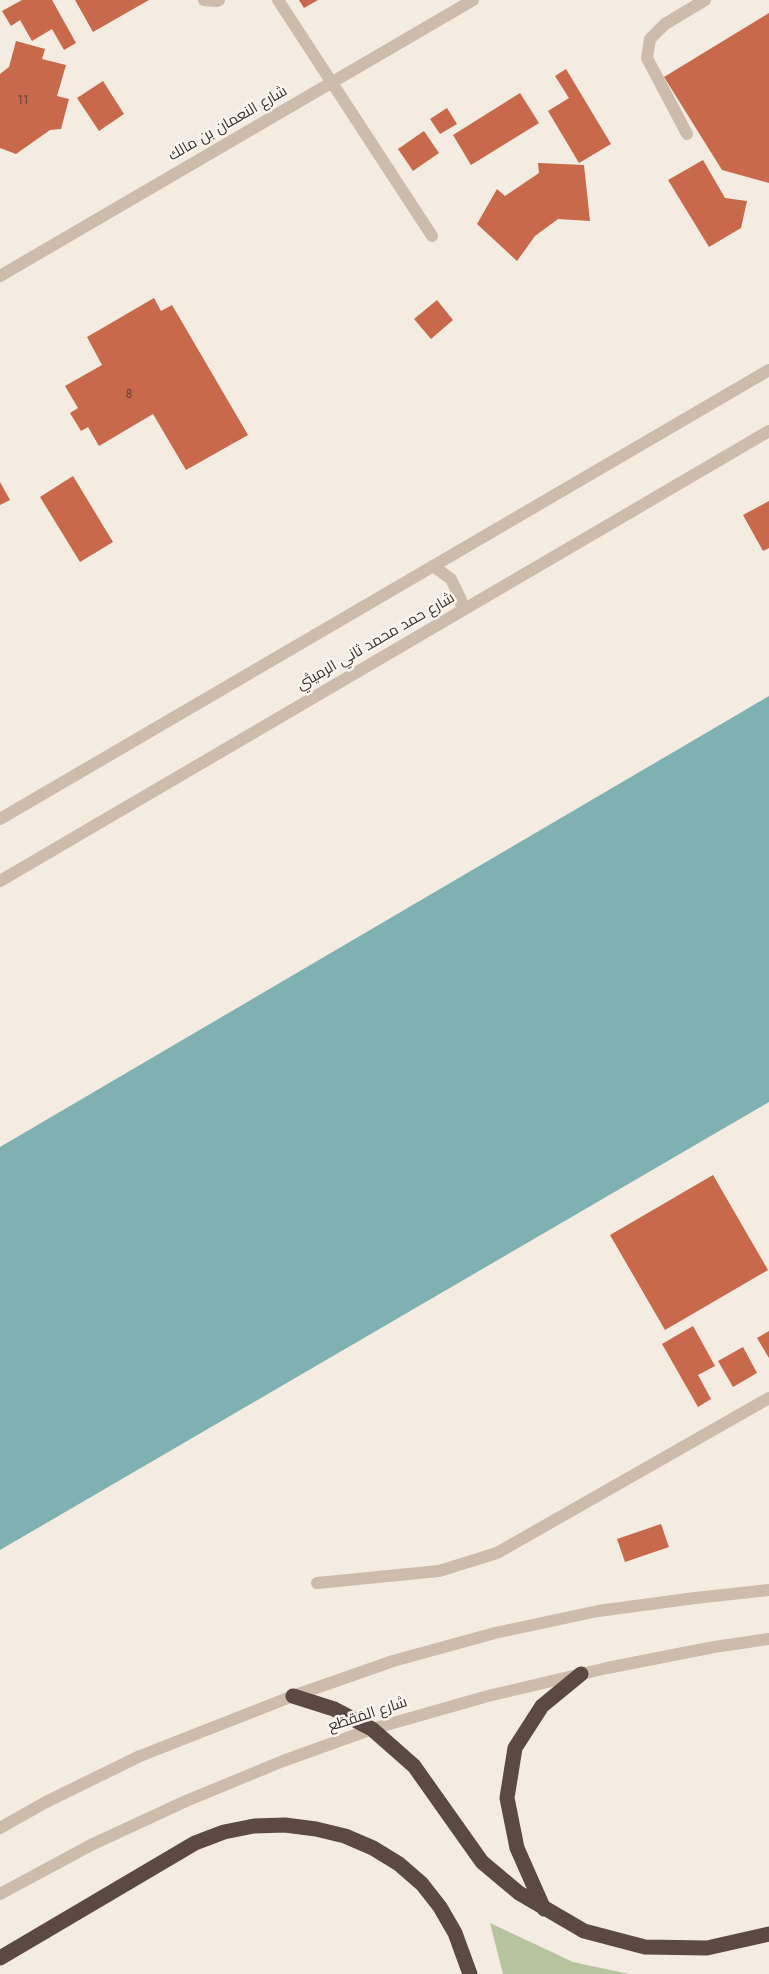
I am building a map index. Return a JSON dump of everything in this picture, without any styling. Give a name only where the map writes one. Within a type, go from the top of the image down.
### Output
[{"type":"highway","points":[[544,1909],[517,1848],[507,1798],[515,1748],[542,1706],[581,1674]]},
{"type":"highway","points":[[293,1696],[334,1709],[372,1729],[414,1766],[482,1862],[519,1893],[584,1931],[645,1947],[707,1948],[769,1934]]},
{"type":"highway","points":[[0,1958],[195,1843],[224,1832],[254,1826],[285,1825],[316,1828],[345,1836],[373,1848],[399,1864],[422,1884],[440,1907],[455,1933],[470,1974]]},
{"type":"street","points":[[204,0],[219,0]]},
{"type":"street","points":[[278,0],[432,236]]},
{"type":"street","name":"شارع النعمان بن مالك","points":[[0,276],[473,0]]},
{"type":"street","points":[[687,134],[647,58],[650,39],[665,24],[705,0]]},
{"type":"street","points":[[0,819],[769,370]]},
{"type":"street","name":"شارع حمد محمد ثاني الرميثي","points":[[0,881],[769,432]]},
{"type":"street","points":[[433,566],[451,579],[461,600],[462,611]]},
{"type":"street","points":[[317,1583],[439,1571],[497,1553],[769,1398]]},
{"type":"street","points":[[0,1828],[46,1802],[140,1756],[293,1696],[393,1661],[495,1633],[598,1611],[769,1590]]},
{"type":"street","name":"شارع المَقطَع","points":[[0,1894],[91,1845],[186,1801],[283,1761],[372,1729],[488,1696],[581,1674],[714,1647],[769,1639]]},
{"type":"green space","points":[[490,1923],[573,1962],[629,1974],[503,1974]]},
{"type":"water","points":[[769,696],[769,1102],[0,1550],[0,1147]]},
{"type":"building","points":[[22,0],[52,0],[76,43],[64,50],[52,29],[32,41],[20,20],[11,26],[2,11]]},
{"type":"building","points":[[75,0],[149,0],[93,32]]},
{"type":"building","points":[[299,0],[318,0],[304,8]]},
{"type":"building","points":[[769,13],[769,183],[722,170],[664,77]]},
{"type":"building","points":[[16,41],[45,49],[42,59],[66,65],[57,96],[69,99],[61,129],[50,130],[16,154],[0,148],[0,74],[9,67]]},
{"type":"building","points":[[566,69],[611,144],[579,163],[548,111],[569,98],[555,76]]},
{"type":"building","points":[[103,81],[124,114],[99,131],[77,98]]},
{"type":"building","points":[[520,93],[539,123],[471,165],[453,135]]},
{"type":"building","points":[[447,108],[457,124],[440,134],[430,119]]},
{"type":"building","points":[[424,131],[439,153],[413,171],[398,149]]},
{"type":"building","points":[[703,160],[725,198],[747,201],[741,228],[709,247],[668,180]]},
{"type":"building","points":[[538,163],[584,165],[590,221],[558,219],[535,236],[517,261],[477,224],[497,189],[505,196],[539,173]]},
{"type":"building","points":[[154,298],[161,311],[172,305],[248,435],[186,470],[153,414],[99,446],[88,427],[81,431],[70,413],[78,408],[65,386],[102,365],[87,337]]},
{"type":"building","points":[[437,300],[453,320],[431,339],[414,319]]},
{"type":"building","points":[[73,476],[113,542],[80,562],[40,497]]},
{"type":"building","points":[[0,482],[10,500],[0,505]]},
{"type":"building","points":[[769,501],[769,548],[763,551],[743,515]]},
{"type":"building","points":[[713,1175],[768,1270],[665,1330],[610,1235]]},
{"type":"building","points":[[693,1326],[715,1366],[698,1375],[711,1399],[698,1407],[662,1344]]},
{"type":"building","points":[[769,1331],[769,1358],[757,1338]]},
{"type":"building","points":[[743,1347],[757,1373],[733,1387],[718,1361]]},
{"type":"building","points":[[661,1524],[669,1547],[625,1562],[617,1539]]}]
